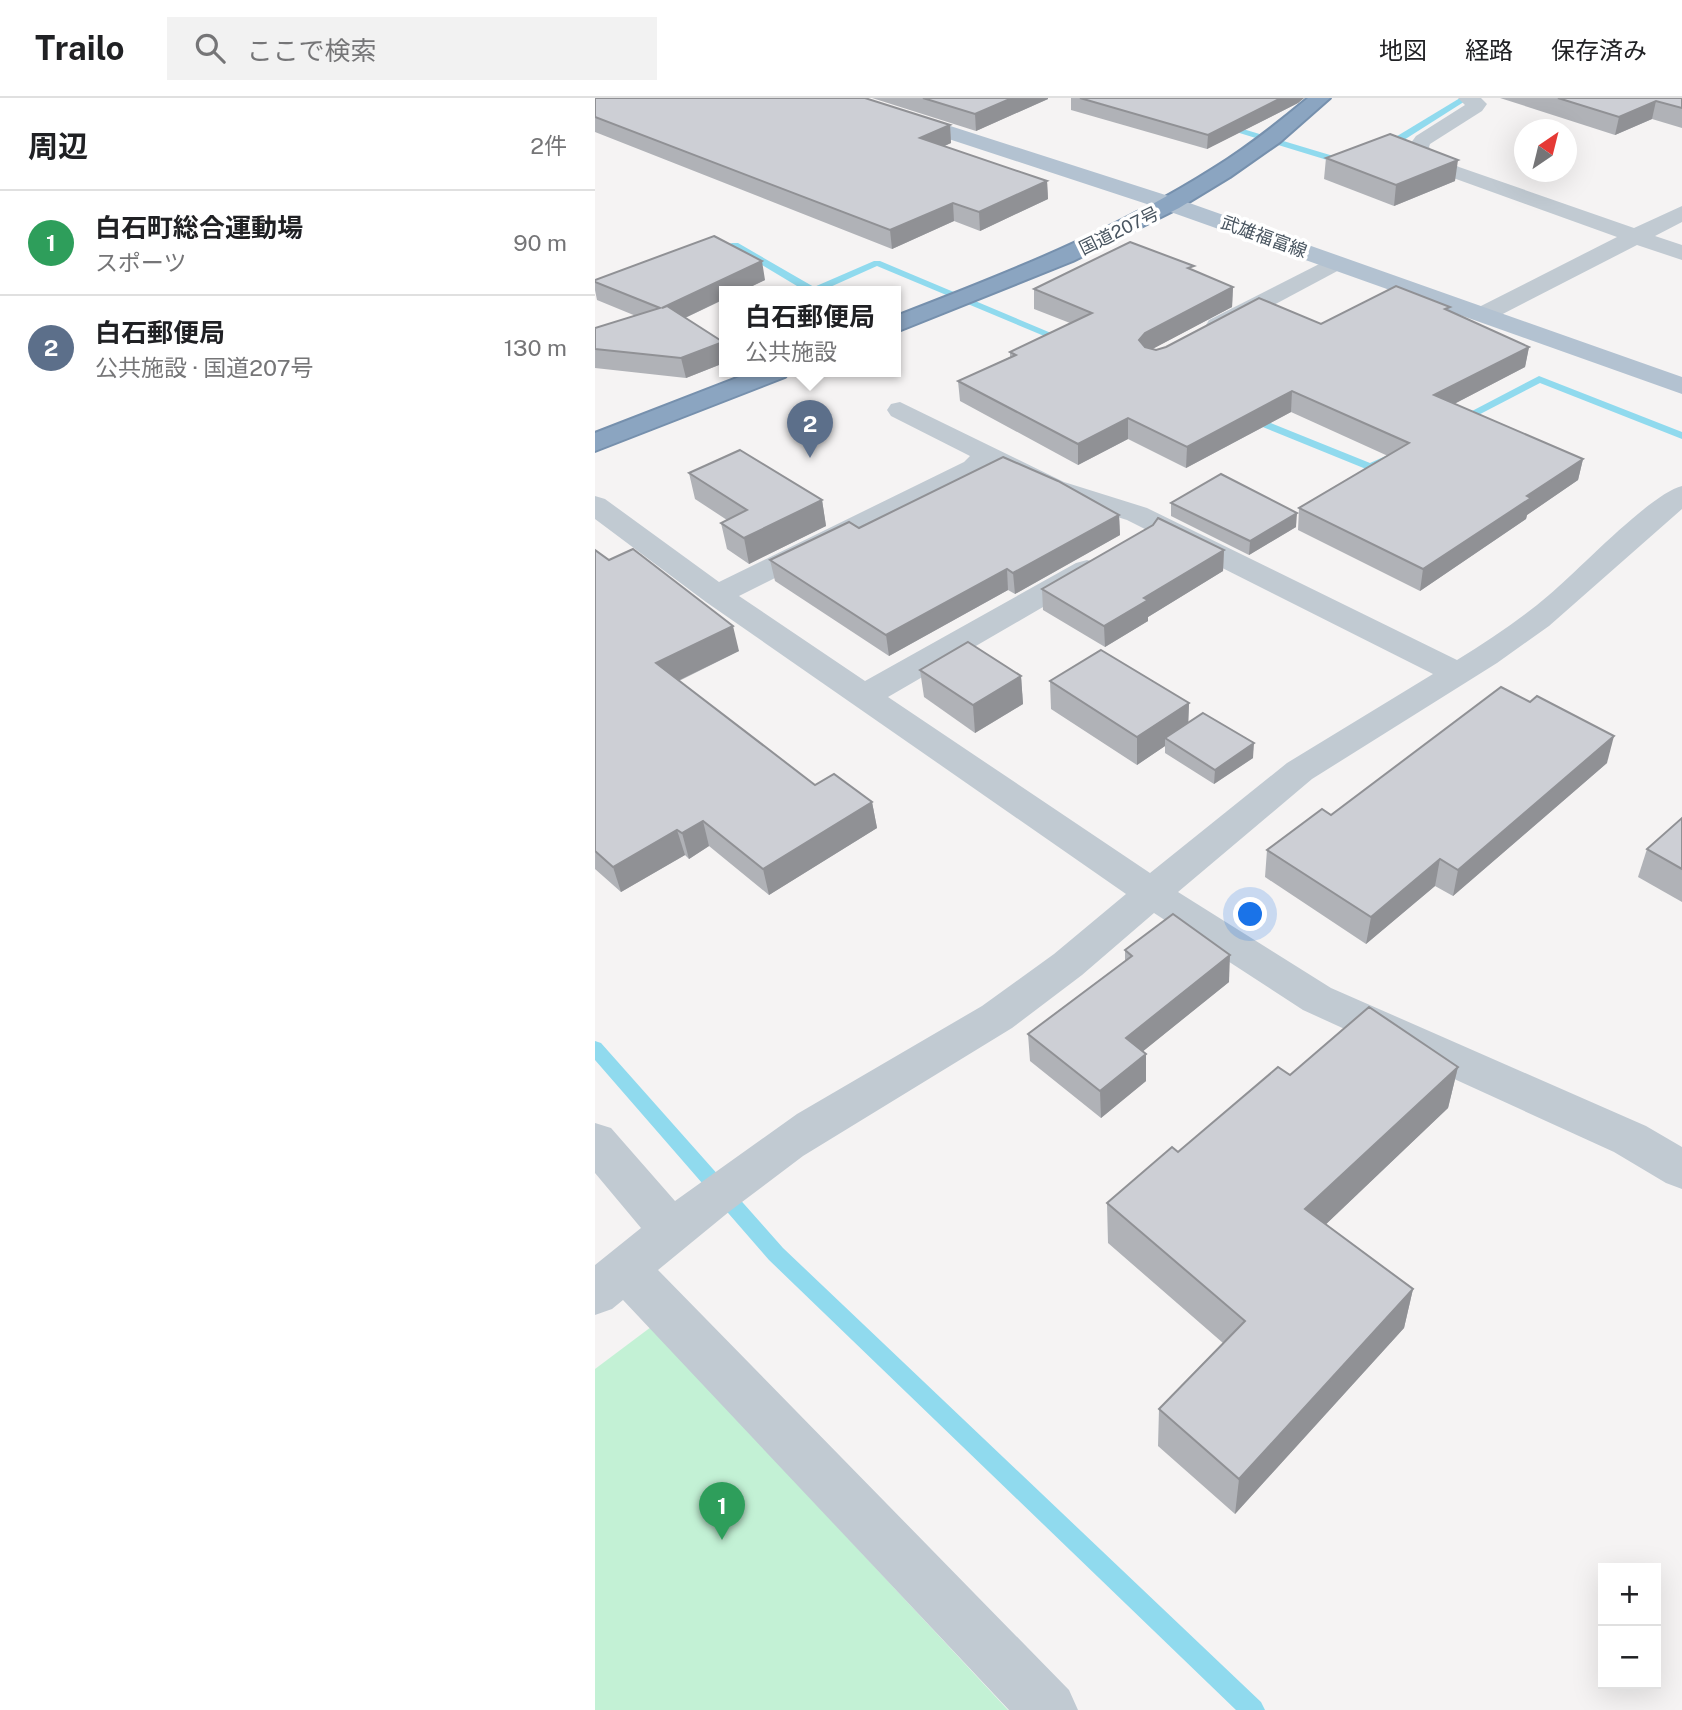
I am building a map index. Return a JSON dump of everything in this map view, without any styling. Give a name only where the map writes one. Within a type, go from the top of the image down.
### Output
[{"type":"highway","name":"国道207号","points":[[901,323],[1107,239],[1173,205],[1272,140],[1320,98]]},
{"type":"highway","points":[[595,443],[763,377]]},
{"type":"main road","name":"武雄福富線","points":[[843,98],[1173,205],[1682,386]]},
{"type":"street","points":[[1471,100],[1477,104],[1475,107],[1423,140],[1418,147],[1429,159],[1453,171],[1682,253]]},
{"type":"street","points":[[1484,314],[1682,213]]},
{"type":"street","points":[[1202,334],[1335,263]]},
{"type":"street","points":[[900,410],[1054,488],[1150,520],[1456,672]]},
{"type":"street","points":[[717,595],[974,468],[987,454]]},
{"type":"street","points":[[1049,1710],[610,1281],[687,1218],[790,1141],[995,1018],[1072,962],[1272,792],[1340,743],[1515,636],[1564,601],[1682,495]]},
{"type":"street","points":[[595,505],[717,595],[1153,894],[1317,999],[1630,1139],[1682,1170]]},
{"type":"street","points":[[864,696],[1141,538],[1150,520]]},
{"type":"street","points":[[595,1141],[687,1218]]},
{"type":"green space","points":[[651,1327],[1008,1710],[595,1710],[595,1369]]},
{"type":"building","points":[[595,98],[865,98],[950,125],[920,138],[1047,181],[979,212],[953,203],[890,230],[595,117]]},
{"type":"building","points":[[923,98],[1012,98],[975,114]]},
{"type":"building","points":[[1080,98],[1281,98],[1208,135]]},
{"type":"building","points":[[1558,98],[1682,98],[1682,108],[1656,101],[1619,117]]},
{"type":"building","points":[[1390,134],[1458,160],[1396,185],[1326,158]]},
{"type":"building","points":[[714,236],[762,261],[662,308],[667,306],[719,339],[719,344],[681,358],[595,349],[595,328],[660,308],[595,280]]},
{"type":"building","points":[[1130,242],[1194,266],[1188,268],[1233,287],[1145,333],[1139,340],[1145,347],[1156,350],[1166,347],[1259,298],[1321,324],[1396,286],[1450,307],[1445,309],[1529,347],[1434,395],[1583,459],[1527,496],[1531,498],[1423,569],[1299,508],[1409,443],[1292,391],[1187,447],[1128,418],[1078,444],[958,381],[1016,355],[1010,352],[1092,313],[1034,289]]},
{"type":"building","points":[[740,450],[822,500],[744,538],[721,523],[747,510],[689,473]]},
{"type":"building","points":[[1003,457],[1058,481],[1119,515],[1013,573],[1007,569],[886,635],[770,560],[849,522],[859,528]]},
{"type":"building","points":[[1221,474],[1297,513],[1250,541],[1171,503]]},
{"type":"building","points":[[1158,518],[1224,550],[1144,598],[1148,600],[1104,626],[1042,589],[1153,525]]},
{"type":"building","points":[[633,549],[733,626],[656,663],[815,785],[834,774],[872,802],[763,869],[703,821],[682,833],[677,830],[613,867],[595,851],[595,550],[609,560]]},
{"type":"building","points":[[968,642],[1021,676],[973,705],[920,670]]},
{"type":"building","points":[[1101,650],[1189,703],[1137,737],[1050,681]]},
{"type":"building","points":[[1501,687],[1530,702],[1537,696],[1614,736],[1458,870],[1440,859],[1371,917],[1267,850],[1322,809],[1331,815]]},
{"type":"building","points":[[1203,713],[1254,743],[1215,770],[1165,738]]},
{"type":"building","points":[[1682,818],[1682,869],[1647,849]]},
{"type":"building","points":[[1173,914],[1230,955],[1126,1038],[1146,1054],[1100,1091],[1028,1034],[1132,956],[1125,950]]},
{"type":"building","points":[[1369,1007],[1458,1067],[1305,1209],[1413,1289],[1239,1479],[1159,1409],[1245,1321],[1107,1203],[1172,1147],[1178,1152],[1278,1067],[1290,1075]]},
{"type":"waterway","points":[[1383,147],[1466,98]]},
{"type":"waterway","points":[[1223,125],[1340,161],[1348,158]]},
{"type":"waterway","points":[[713,252],[735,245],[805,286]]},
{"type":"waterway","points":[[824,286],[877,263],[1065,341]]},
{"type":"waterway","points":[[1457,422],[1539,379],[1682,436]]},
{"type":"waterway","points":[[1247,417],[1370,467],[1388,458]]},
{"type":"waterway","points":[[595,1048],[776,1254],[1253,1710]]},
{"type":"place","name":"白石郵便局","points":[[810,458]]},
{"type":"place","name":"白石町総合運動場","points":[[722,1540]]}]
